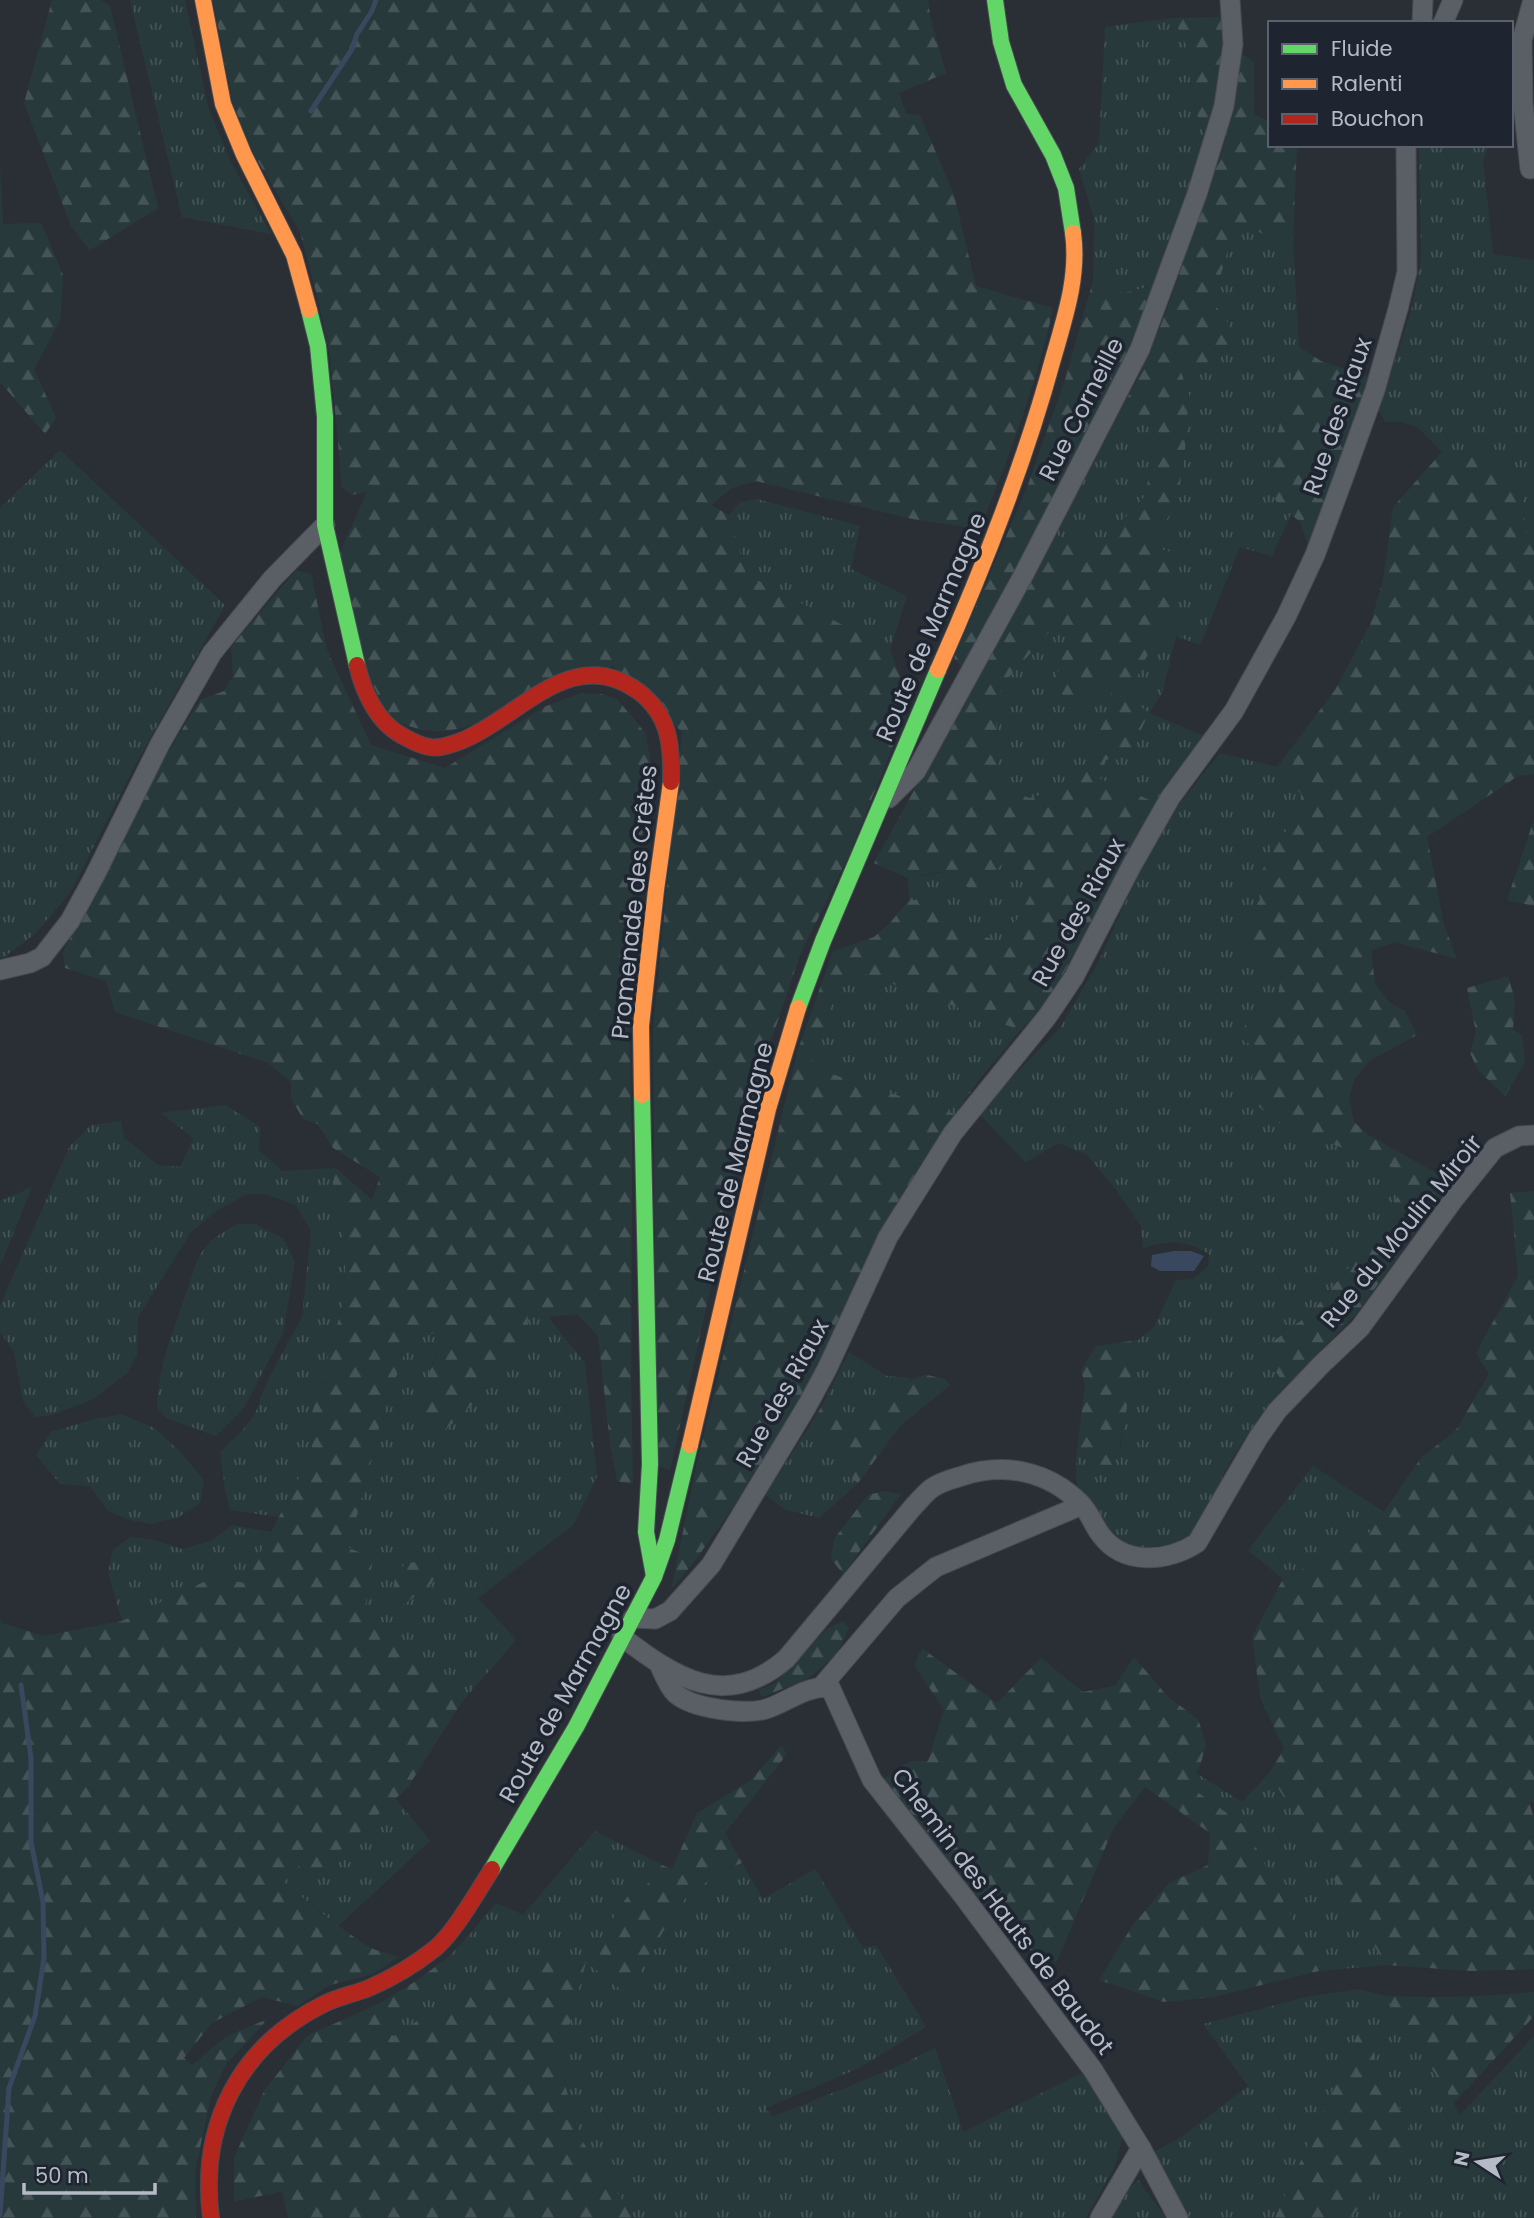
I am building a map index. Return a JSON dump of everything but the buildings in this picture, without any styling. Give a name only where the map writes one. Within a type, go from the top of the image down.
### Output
[{"type":"street","name":"Promenade des Crêtes","points":[[203,0],[223,104],[244,155],[294,255],[318,346],[325,417],[325,525],[358,670],[373,707],[388,728],[410,740],[432,748],[450,746],[482,732],[537,693],[571,677],[600,676],[625,682],[647,698],[666,726],[672,750],[671,789],[656,890],[641,1027],[650,1464],[646,1532],[654,1577]]},
{"type":"street","name":"Route de Marmagne","points":[[211,2218],[207,2188],[211,2149],[224,2106],[246,2065],[281,2032],[324,2004],[369,1988],[406,1970],[436,1948],[474,1900],[576,1727],[654,1577],[667,1540],[768,1109],[793,1021],[823,941],[883,804],[906,741],[965,610],[1011,494],[1042,400],[1071,295],[1075,249],[1066,188],[1053,155],[1014,85],[1001,42],[995,0]]},
{"type":"street","name":"Rue Corneille","points":[[883,804],[916,771],[1024,575],[1140,349],[1197,194],[1224,106],[1233,44],[1230,0]]},
{"type":"street","points":[[1422,21],[1423,0]]},
{"type":"street","points":[[1444,21],[1453,0]]},
{"type":"street","points":[[1530,169],[1522,103],[1522,40],[1533,0]]},
{"type":"street","name":"Rue des Riaux","points":[[633,1618],[655,1619],[670,1611],[711,1565],[812,1397],[898,1221],[954,1133],[1047,1017],[1074,977],[1132,865],[1171,798],[1234,711],[1286,617],[1315,555],[1371,402],[1398,309],[1407,272],[1406,147]]},
{"type":"street","points":[[0,970],[30,963],[41,957],[70,921],[160,744],[212,653],[272,579],[325,525]]},
{"type":"street","name":"Rue du Moulin Miroir","points":[[622,1637],[685,1678],[721,1688],[767,1675],[786,1659],[913,1507],[933,1488],[983,1469],[1026,1472],[1058,1485],[1082,1504],[1102,1536],[1116,1550],[1133,1557],[1167,1556],[1183,1552],[1197,1543],[1258,1438],[1278,1411],[1360,1328],[1454,1199],[1495,1148],[1519,1136],[1534,1135]]},
{"type":"street","points":[[659,1663],[674,1693],[700,1705],[738,1712],[766,1709],[816,1686],[822,1686],[897,1598],[936,1567],[1082,1504]]},
{"type":"street","name":"Chemin des Hauts de Baudot","points":[[822,1686],[830,1687],[872,1780],[918,1836],[1093,2070],[1141,2148]]},
{"type":"street","points":[[1100,2218],[1141,2148]]},
{"type":"street","points":[[1141,2148],[1178,2218]]},
{"type":"green space","points":[[52,0],[101,0],[110,6],[158,208],[90,250],[71,226],[24,103]]},
{"type":"green space","points":[[130,0],[185,0],[208,107],[231,162],[271,234],[182,217]]},
{"type":"green space","points":[[213,0],[928,0],[931,21],[946,73],[899,93],[906,114],[920,115],[954,195],[976,286],[1053,308],[1030,392],[980,529],[912,519],[756,481],[732,488],[711,505],[729,515],[746,574],[890,650],[900,677],[920,679],[849,855],[800,955],[772,1038],[745,1133],[670,1470],[657,1465],[653,1029],[682,732],[613,666],[467,727],[444,731],[427,730],[389,719],[367,672],[339,555],[367,492],[352,495],[342,488],[330,355],[319,303],[300,232],[257,160],[233,104]]},
{"type":"green space","points":[[1223,17],[1227,43],[1207,138],[1191,91],[1189,51],[1173,18]]},
{"type":"green space","points":[[1173,18],[1189,51],[1191,91],[1207,138],[1156,285],[1123,293],[1093,281],[1094,218],[1079,169],[1099,143],[1105,27]]},
{"type":"green space","points":[[1239,51],[1254,63],[1254,114],[1268,121],[1268,147],[1297,147],[1293,242],[1272,238],[1252,229],[1233,231],[1213,303],[1226,319],[1233,337],[1215,366],[1180,369],[1189,395],[1178,500],[1151,546],[1170,552],[1179,581],[1169,632],[1159,632],[1127,696],[1149,713],[1131,751],[1106,760],[1100,779],[1157,803],[1045,1007],[1020,1030],[846,967],[810,1067],[955,1114],[918,1168],[879,1241],[807,1393],[740,1497],[671,1590],[697,1463],[798,1050],[833,951],[874,937],[909,900],[928,900],[961,929],[1004,943],[1031,894],[1023,868],[1003,862],[980,895],[942,871],[908,878],[874,863],[1055,534],[1089,551],[1112,532],[1144,497],[1159,437],[1156,412],[1138,419],[1115,421],[1139,376],[1165,315],[1223,147],[1235,102]],"holes":[[[1052,629],[1068,632],[1057,678],[1067,710],[1110,681],[1112,702],[1082,770],[1065,789],[1029,798],[1005,788],[997,770],[996,721],[1002,685]]]},
{"type":"green space","points":[[1419,147],[1488,147],[1483,160],[1493,254],[1534,260],[1534,551],[1526,533],[1521,481],[1484,460],[1442,452],[1417,427],[1402,422],[1385,422],[1379,410],[1411,311],[1421,259]]},
{"type":"green space","points":[[0,166],[3,224],[41,223],[63,275],[60,320],[34,369],[56,418],[45,434],[0,382]]},
{"type":"green space","points":[[1252,229],[1272,238],[1293,242],[1299,347],[1266,479],[1276,501],[1291,514],[1272,556],[1240,547],[1200,645],[1176,636],[1162,694],[1149,713],[1204,736],[1157,803],[1100,779],[1106,760],[1148,714],[1127,696],[1159,632],[1169,632],[1179,581],[1170,552],[1151,546],[1178,500],[1189,395],[1179,369],[1226,319],[1213,303],[1233,231]]},
{"type":"green space","points":[[1093,281],[1123,293],[1156,285],[1135,349],[963,668],[954,658],[1026,490],[1065,380]]},
{"type":"green space","points":[[1299,347],[1321,361],[1372,378],[1308,545],[1300,522],[1276,501],[1266,479]]},
{"type":"green space","points":[[1156,412],[1159,437],[1144,497],[1112,532],[1089,551],[1055,534],[1115,421],[1138,419]]},
{"type":"green space","points":[[60,450],[225,605],[134,767],[71,891],[36,933],[0,958],[0,508]]},
{"type":"green space","points":[[1442,452],[1484,460],[1521,481],[1526,533],[1534,551],[1534,774],[1518,776],[1427,837],[1444,925],[1457,959],[1395,942],[1371,950],[1375,984],[1390,1003],[1405,1011],[1417,1035],[1369,1061],[1354,1080],[1349,1098],[1354,1122],[1370,1136],[1452,1182],[1357,1313],[1286,1386],[1271,1365],[1267,1346],[1311,1313],[1360,1254],[1412,1175],[1276,1122],[1255,1103],[1247,1100],[1259,1049],[1241,1039],[1246,1023],[1275,1013],[1283,964],[1258,955],[1238,937],[1260,899],[1256,885],[1272,848],[1300,815],[1301,794],[1277,767],[1335,690],[1370,625],[1383,580],[1393,507]]},
{"type":"green space","points":[[757,499],[860,526],[851,569],[907,596],[890,650],[746,574],[729,515],[740,502]]},
{"type":"green space","points":[[296,570],[311,574],[327,650],[371,745],[445,768],[546,706],[581,693],[601,694],[617,699],[646,734],[652,770],[627,934],[632,1151],[633,1484],[617,1481],[610,1444],[598,1336],[577,1314],[548,1317],[527,1297],[528,1327],[474,1403],[441,1434],[418,1427],[423,1390],[445,1329],[408,1342],[378,1431],[349,1548],[373,1558],[365,1606],[461,1703],[408,1787],[316,1873],[296,1865],[283,1881],[324,1916],[370,1948],[398,1957],[373,1974],[330,1985],[297,2006],[262,1997],[212,2023],[184,2058],[192,2065],[227,2036],[268,2019],[226,2064],[211,2096],[195,2172],[196,2218],[0,2218],[0,1619],[2,1623],[44,1636],[122,1621],[214,1577],[245,1583],[312,1453],[312,1413],[346,1294],[343,1209],[332,1187],[336,1168],[372,1200],[380,1177],[333,1148],[318,1124],[303,1119],[291,1098],[291,1082],[268,1063],[115,1012],[106,981],[65,968],[63,952],[159,768],[200,700],[224,691],[233,676],[231,647]]},
{"type":"green space","points":[[1052,629],[1068,632],[1057,678],[1087,699],[1111,680],[1112,702],[1082,770],[1065,789],[1029,798],[1005,788],[997,770],[996,721],[1002,685]]},
{"type":"green space","points":[[1220,753],[1277,767],[1301,794],[1300,815],[1272,848],[1260,899],[1238,937],[1257,955],[1283,963],[1275,1013],[1246,1023],[1241,1039],[1259,1048],[1247,1100],[1255,1103],[1276,1122],[1412,1175],[1360,1254],[1311,1313],[1268,1346],[1271,1365],[1286,1386],[1260,1417],[1238,1450],[1224,1473],[1207,1515],[1198,1529],[1173,1545],[1141,1548],[1131,1546],[1113,1534],[1080,1491],[1076,1478],[1077,1449],[1100,1468],[1121,1446],[1131,1369],[1138,1340],[1154,1327],[1176,1280],[1194,1279],[1208,1266],[1209,1254],[1177,1242],[1143,1248],[1141,1226],[1115,1188],[1087,1155],[1059,1143],[1026,1162],[978,1113],[1060,1028],[1097,965],[1145,859],[1176,808]]},
{"type":"green space","points":[[1534,819],[1534,906],[1507,900]]},
{"type":"green space","points":[[1003,862],[1023,868],[1031,894],[1004,943],[961,929],[928,900],[909,900],[908,878]]},
{"type":"green space","points":[[846,966],[1020,1030],[955,1114],[809,1067]]},
{"type":"green space","points":[[1508,976],[1515,1000],[1513,1030],[1522,1035],[1525,1062],[1505,1096],[1478,1070],[1470,1053],[1476,1032],[1467,988]]},
{"type":"green space","points":[[225,1105],[260,1127],[259,1150],[282,1171],[336,1168],[332,1187],[343,1209],[346,1294],[312,1413],[312,1453],[279,1517],[230,1510],[220,1452],[255,1414],[266,1383],[302,1317],[311,1231],[296,1205],[265,1194],[247,1194],[218,1210],[191,1232],[138,1317],[137,1355],[127,1373],[93,1399],[53,1415],[35,1417],[23,1401],[14,1352],[0,1332],[0,1306],[69,1147],[91,1125],[121,1121],[124,1138],[158,1165],[181,1167],[193,1138],[161,1113]]},
{"type":"green space","points":[[32,1187],[0,1266],[0,1201]]},
{"type":"green space","points":[[1534,1191],[1534,1801],[1529,1802],[1534,1818],[1534,1969],[1471,1971],[1386,1965],[1269,1773],[1284,1749],[1260,1697],[1252,1637],[1283,1579],[1366,1538],[1421,1458],[1456,1430],[1489,1374],[1476,1353],[1518,1276],[1510,1193]]},
{"type":"green space","points":[[237,1224],[255,1224],[283,1238],[295,1262],[283,1333],[244,1408],[216,1436],[166,1418],[157,1407],[158,1390],[168,1348],[198,1259],[213,1239]]},
{"type":"green space","points":[[527,1296],[548,1317],[585,1363],[597,1477],[573,1525],[478,1598],[516,1640],[461,1703],[365,1606],[373,1558],[349,1548],[378,1431],[408,1342],[446,1328],[428,1376],[418,1427],[441,1434],[474,1403],[528,1327]]},
{"type":"green space","points":[[1138,1340],[1118,1451],[1113,1466],[1100,1468],[1077,1449],[1085,1385],[1081,1370],[1096,1346]]},
{"type":"green space","points":[[849,1352],[887,1376],[911,1378],[889,1394],[866,1420],[823,1404]]},
{"type":"green space","points":[[927,1375],[945,1379],[950,1385],[900,1426],[858,1483],[842,1472],[848,1455],[807,1430],[823,1404],[866,1420],[900,1386]]},
{"type":"green space","points":[[121,1414],[154,1428],[178,1450],[204,1480],[200,1503],[177,1518],[150,1524],[127,1519],[108,1511],[90,1486],[60,1484],[36,1455],[51,1432]]},
{"type":"green space","points":[[807,1430],[849,1455],[842,1472],[858,1483],[819,1518],[784,1509],[765,1494]]},
{"type":"green space","points":[[1313,1466],[1384,1512],[1366,1538],[1283,1579],[1248,1550]]},
{"type":"green space","points":[[884,1491],[901,1494],[843,1574],[831,1559],[834,1539],[868,1495]]},
{"type":"green space","points":[[232,1525],[271,1532],[245,1583],[214,1577],[122,1621],[108,1573],[113,1549],[131,1537],[155,1540],[182,1549],[211,1541]]},
{"type":"green space","points":[[429,1561],[439,1569],[431,1584],[401,1607],[392,1595],[395,1579],[405,1563]]},
{"type":"green space","points":[[843,1621],[849,1628],[837,1654],[807,1679],[762,1697],[758,1690],[774,1684],[827,1629]]},
{"type":"green space","points":[[923,1649],[997,1703],[1041,1658],[1083,1692],[1115,1686],[1134,1657],[1167,1696],[1198,1719],[1206,1744],[1200,1766],[1189,1786],[1245,1826],[1319,1971],[1213,1997],[1164,2002],[1099,1980],[1132,1926],[1169,1883],[1208,1865],[1210,1833],[1145,1787],[1114,1827],[1056,1963],[1027,1948],[979,1900],[882,1780],[911,1761],[928,1761],[944,1710],[915,1666]]},
{"type":"green space","points":[[781,1746],[787,1754],[725,1833],[742,1863],[720,1871],[680,1903],[640,1971],[624,1992],[586,1962],[559,2065],[581,2139],[634,2218],[288,2218],[282,2191],[234,2202],[234,2158],[264,2091],[307,2036],[380,2003],[446,1959],[436,1980],[380,2029],[394,2036],[488,1975],[517,1986],[537,1972],[546,1957],[586,1961],[627,1897],[645,1887],[662,1865],[672,1869],[697,1813],[750,1781]]},
{"type":"green space","points":[[1196,1773],[1242,1802],[1269,1773],[1386,1965],[1319,1971],[1245,1826],[1189,1786]]},
{"type":"green space","points":[[396,1799],[430,1841],[338,1926],[282,1881],[296,1865],[316,1872]]},
{"type":"green space","points":[[595,1831],[662,1865],[645,1887],[627,1897],[624,1991],[640,1971],[680,1903],[720,1871],[742,1863],[763,1899],[815,1869],[863,1948],[876,1945],[926,2027],[859,2068],[766,2108],[772,2117],[892,2069],[935,2048],[963,2132],[1084,2072],[1123,2137],[1114,2168],[1086,2218],[634,2218],[581,2139],[559,2065],[585,1961],[537,1972],[517,1986],[449,2001],[394,2036],[379,2029],[436,1980],[446,1959],[496,1903],[523,1915]]},
{"type":"green space","points":[[1359,1989],[1385,1996],[1454,2103],[1459,2116],[1534,2036],[1534,2218],[1350,2218],[1416,2143],[1360,2030],[1275,2218],[1189,2218],[1154,2152],[1183,2136],[1248,2086],[1203,2024],[1306,1997]]},
{"type":"green space","points":[[1534,1992],[1534,2016],[1454,2103],[1385,1996],[1460,1997]]},
{"type":"green space","points":[[1360,2029],[1417,2143],[1350,2218],[1275,2218]]},
{"type":"green space","points":[[1138,2180],[1166,2218],[1110,2218],[1125,2193]]},
{"type":"water","points":[[1191,1251],[1204,1256],[1194,1271],[1160,1271],[1151,1266],[1152,1255]]},
{"type":"waterway","points":[[311,111],[352,49],[357,34],[376,0]]},
{"type":"waterway","points":[[0,2215],[9,2088],[35,2016],[44,1958],[43,1902],[31,1842],[31,1758],[21,1685]]},
{"type":"traffic: fast","points":[[995,0],[1001,42],[1014,85],[1053,155],[1066,188],[1073,233]]},
{"type":"traffic: fast","points":[[309,310],[318,346],[325,417],[325,525],[357,665]]},
{"type":"traffic: fast","points":[[798,1008],[823,941],[938,670]]},
{"type":"traffic: fast","points":[[642,1095],[650,1464],[646,1532],[654,1576]]},
{"type":"traffic: fast","points":[[492,1869],[576,1727],[654,1577],[667,1540],[690,1445]]},
{"type":"traffic: slow","points":[[203,0],[223,104],[244,155],[294,255],[309,310]]},
{"type":"traffic: slow","points":[[938,670],[1001,517],[1042,399],[1070,296],[1074,265],[1073,233]]},
{"type":"traffic: slow","points":[[642,1095],[641,1026],[671,782]]},
{"type":"traffic: slow","points":[[690,1445],[768,1109],[798,1008]]},
{"type":"traffic: jam","points":[[357,665],[367,695],[385,722],[411,741],[434,747],[461,741],[546,689],[568,680],[590,675],[614,678],[638,691],[657,710],[667,732],[671,782]]},
{"type":"traffic: jam","points":[[211,2218],[209,2184],[212,2151],[219,2120],[231,2092],[248,2066],[269,2042],[294,2021],[329,2002],[386,1980],[433,1950],[457,1924],[492,1869]]}]
